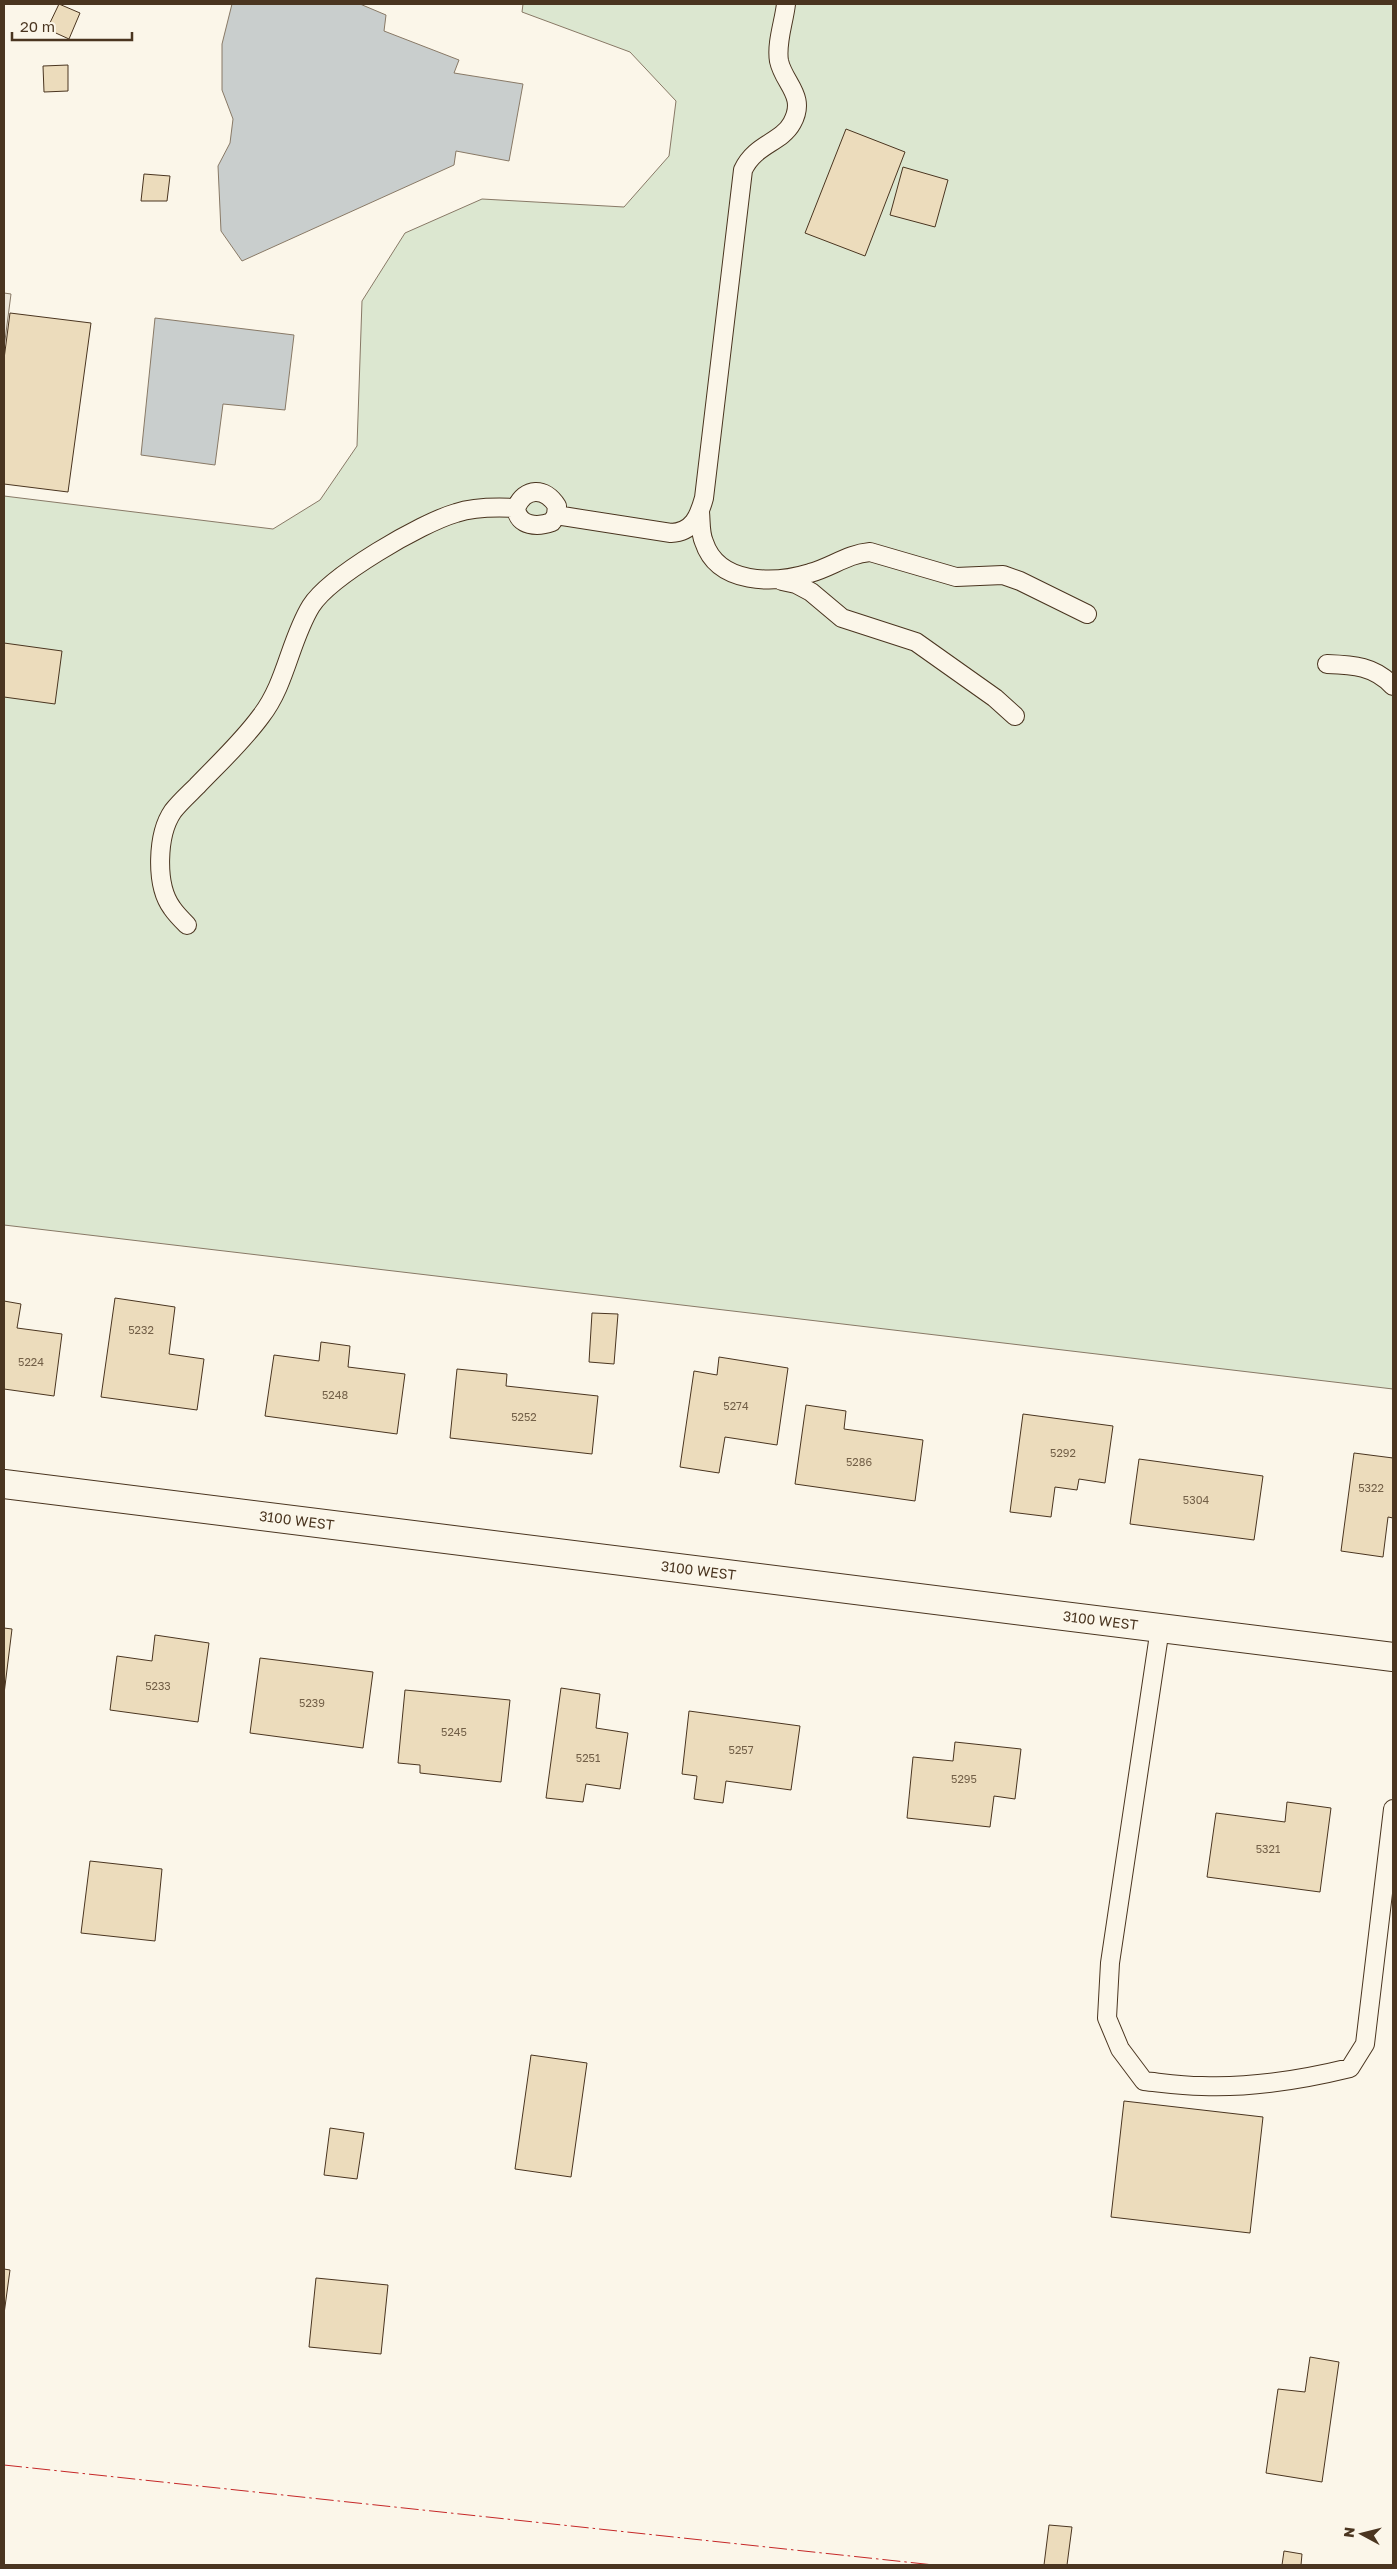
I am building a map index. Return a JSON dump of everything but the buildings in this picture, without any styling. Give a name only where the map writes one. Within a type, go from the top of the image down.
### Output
[{"type":"street","name":"3100 WEST","points":[[4,1484],[1393,1658]]},
{"type":"lane","points":[[556,515],[680,533],[696,520],[700,512],[704,498],[743,170],[748,158],[780,135],[791,125],[795,117],[797,100],[779,62],[786,4]]},
{"type":"lane","points":[[544,493],[552,498],[557,506],[556,515],[552,522],[536,526],[528,525],[521,519],[517,514],[516,508],[520,499],[526,494],[544,493]]},
{"type":"lane","points":[[187,925],[171,908],[163,891],[160,871],[164,832],[173,811],[263,715],[276,691],[301,624],[312,604],[332,583],[362,562],[436,520],[457,512],[476,509],[516,508]]},
{"type":"lane","points":[[700,512],[703,541],[708,552],[716,562],[743,578],[773,579],[796,584],[811,592],[842,618],[916,642],[995,698],[1015,716]]},
{"type":"lane","points":[[671,533],[692,540],[708,552]]},
{"type":"lane","points":[[773,579],[812,573],[839,559],[857,553],[870,552],[956,577],[1003,575],[1020,581],[1087,614]]},
{"type":"lane","points":[[811,592],[808,583],[812,573]]},
{"type":"lane","points":[[1327,664],[1363,666],[1380,675],[1393,686]]},
{"type":"lane","points":[[1160,1628],[1110,1963],[1107,2018],[1120,2050],[1144,2081],[1202,2086],[1259,2084],[1309,2078],[1350,2068],[1365,2044],[1393,1808]]},
{"type":"green space","points":[[523,4],[1393,4],[1393,1389],[4,1225],[4,496],[273,529],[320,500],[357,446],[362,301],[405,233],[482,199],[624,207],[669,156],[676,101],[630,52],[522,12]]},
{"type":"shaded area","points":[[232,4],[360,4],[386,15],[384,31],[459,60],[454,73],[523,84],[509,161],[456,151],[454,165],[242,261],[221,231],[218,166],[230,143],[233,119],[222,90],[222,44]]},
{"type":"shaded area","points":[[4,293],[11,294],[4,348]]},
{"type":"shaded area","points":[[155,318],[294,335],[285,410],[223,404],[215,465],[141,455]]},
{"type":"power","points":[[4,2465],[934,2565]]}]
